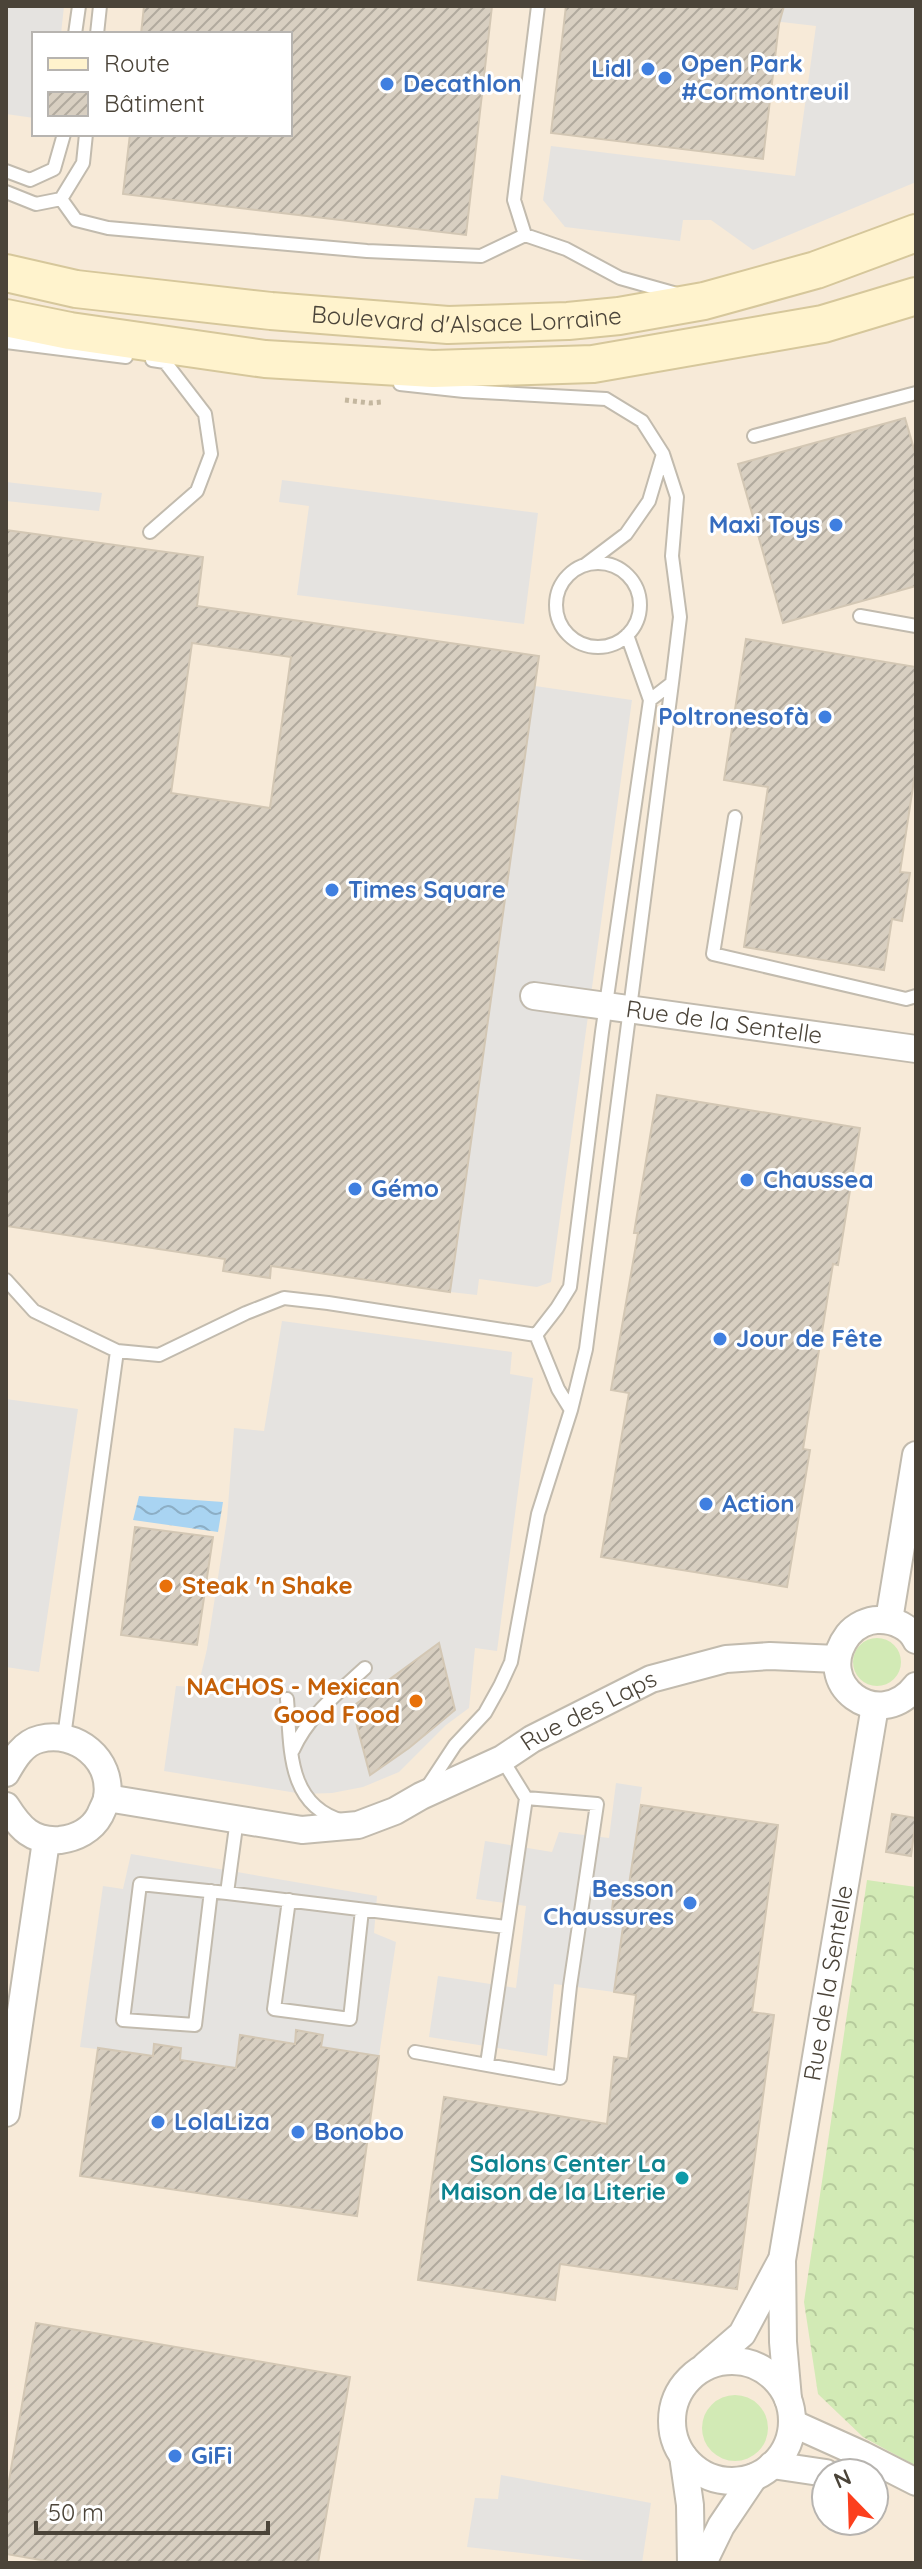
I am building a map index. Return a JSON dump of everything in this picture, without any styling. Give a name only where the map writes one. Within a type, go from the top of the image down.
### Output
[{"type":"main road","name":"Boulevard d'Alsace Lorraine","points":[[6,273],[91,290],[271,311],[448,325],[568,321],[619,316],[704,301],[816,270],[916,233]]},
{"type":"main road","name":"Boulevard d'Alsace Lorraine","points":[[6,318],[70,331],[288,361],[433,369],[593,364],[823,324],[916,298]]},
{"type":"street","name":"Rue de la Sentelle","points":[[534,996],[916,1049]]},
{"type":"street","points":[[889,1620],[908,1557],[916,1455]]},
{"type":"street","points":[[914,1695],[886,1706],[861,1702],[842,1684],[837,1672],[837,1659],[840,1645],[853,1628],[874,1620],[889,1620],[901,1625],[916,1640]]},
{"type":"street","name":"Rue des Laps","points":[[107,1798],[302,1830],[358,1825],[395,1811],[502,1759],[532,1739],[651,1679],[726,1659],[770,1656],[837,1659]]},
{"type":"street","name":"Rue de la Sentelle","points":[[790,2411],[783,2342],[782,2260],[875,1706]]},
{"type":"street","points":[[6,1773],[16,1754],[38,1739],[64,1737],[89,1748],[97,1759],[105,1771],[107,1798],[96,1823],[85,1831],[73,1838],[46,1841],[20,1828],[6,1806]]},
{"type":"street","points":[[6,2113],[46,1841]]},
{"type":"street","name":"Rue de la Sentelle","points":[[700,2370],[742,2334],[782,2260]]},
{"type":"street","points":[[703,2563],[721,2526],[763,2471],[782,2453],[789,2439],[790,2411],[780,2384],[751,2364],[734,2361],[717,2363],[700,2370],[687,2381],[677,2396],[672,2413],[676,2444],[683,2456],[698,2470],[715,2479],[735,2481],[763,2471],[810,2472]]},
{"type":"street","points":[[790,2411],[863,2455],[916,2482]]},
{"type":"street","points":[[683,2456],[690,2505],[691,2563]]},
{"type":"street","points":[[890,2485],[916,2491]]},
{"type":"lane","points":[[75,32],[79,6]]},
{"type":"lane","points":[[97,32],[100,6]]},
{"type":"lane","points":[[525,235],[514,200],[538,6]]},
{"type":"lane","points":[[6,171],[30,180],[54,169],[63,136]]},
{"type":"lane","points":[[6,192],[36,204],[61,199],[83,163],[86,136]]},
{"type":"lane","points":[[61,199],[76,220],[108,228],[367,251],[481,256],[525,235],[566,249],[620,278],[704,301]]},
{"type":"lane","points":[[6,342],[165,362],[181,380],[205,414],[211,454],[197,491],[170,518],[150,532]]},
{"type":"lane","points":[[288,361],[359,378]]},
{"type":"lane","points":[[388,383],[464,391],[606,399],[642,421],[663,454],[677,497],[672,556],[680,617],[619,1008],[570,1287],[536,1335]]},
{"type":"lane","points":[[754,436],[916,393]]},
{"type":"lane","points":[[585,565],[599,563],[613,566],[634,583],[639,596],[636,624],[627,635],[602,647],[588,646],[565,632],[556,607],[557,594],[573,571],[626,534],[649,501],[663,454]]},
{"type":"lane","points":[[860,616],[916,626]]},
{"type":"lane","points":[[421,1796],[455,1745],[485,1713],[511,1662],[538,1514],[571,1410],[586,1349],[650,700],[627,635]]},
{"type":"lane","points":[[650,700],[672,683]]},
{"type":"lane","points":[[735,817],[713,954],[906,999],[916,996]]},
{"type":"lane","points":[[6,1280],[34,1311],[117,1351],[159,1355],[284,1298],[536,1335]]},
{"type":"lane","points":[[536,1335],[558,1389],[571,1410]]},
{"type":"lane","points":[[64,1737],[117,1351]]},
{"type":"lane","points":[[292,1753],[300,1734],[316,1715],[365,1668]]},
{"type":"lane","points":[[287,1699],[294,1773],[303,1794],[334,1818],[358,1825]]},
{"type":"lane","points":[[487,2064],[526,1798],[502,1759]]},
{"type":"lane","points":[[415,2052],[560,2078],[570,1986],[597,1804],[526,1798]]},
{"type":"lane","points":[[227,1893],[237,1819]]},
{"type":"lane","points":[[211,1891],[195,2025],[123,2020],[140,1884],[211,1891],[289,1900],[506,1927]]},
{"type":"lane","points":[[289,1900],[274,2009],[350,2019],[362,1910]]},
{"type":"shaded area","points":[[6,6],[916,6],[916,2563],[6,2563]]},
{"type":"shaded area","points":[[6,6],[64,6],[61,32],[32,32],[32,118],[6,114]]},
{"type":"shaded area","points":[[640,6],[916,6],[916,182],[753,250],[711,220],[683,220],[680,241],[565,227],[543,200],[551,146],[795,176],[816,26]]},
{"type":"shaded area","points":[[282,480],[538,513],[524,624],[297,595],[309,506],[279,502]]},
{"type":"shaded area","points":[[6,482],[102,493],[99,511],[6,501]]},
{"type":"shaded area","points":[[535,686],[632,700],[551,1282],[537,1287],[479,1279],[477,1295],[450,1292]]},
{"type":"shaded area","points":[[282,1321],[512,1352],[510,1374],[533,1378],[497,1651],[475,1648],[469,1708],[446,1725],[399,1772],[363,1787],[332,1793],[303,1794],[164,1771],[176,1686],[198,1687],[207,1649],[227,1519],[234,1428],[264,1431]]},
{"type":"shaded area","points":[[6,1399],[78,1409],[39,1672],[6,1667]]},
{"type":"shaded area","points":[[616,1783],[642,1787],[629,1885],[615,1884],[612,1909],[625,1912],[614,1992],[554,1984],[547,2056],[429,2037],[438,1976],[516,1988],[526,1906],[476,1899],[485,1841],[552,1852],[559,1832],[609,1838]]},
{"type":"shaded area","points":[[131,1854],[377,1896],[374,1933],[396,1942],[379,2056],[321,2047],[323,2035],[297,2030],[295,2044],[240,2036],[236,2068],[180,2060],[181,2048],[155,2044],[153,2056],[80,2047],[103,1886],[123,1889]]},
{"type":"shaded area","points":[[501,2475],[651,2503],[642,2563],[611,2563],[467,2547],[475,2498],[498,2499]]},
{"type":"green space","points":[[877,1638],[894,1645],[901,1662],[894,1679],[877,1686],[860,1679],[853,1662],[860,1645]]},
{"type":"green space","points":[[867,1880],[916,1887],[916,2466],[863,2437],[818,2394],[804,2302]]},
{"type":"green space","points":[[735,2395],[758,2405],[768,2428],[758,2451],[735,2461],[712,2451],[702,2428],[712,2405]]},
{"type":"water","points":[[139,1496],[223,1502],[218,1532],[133,1520]]},
{"type":"building","name":"Decathlon","points":[[144,6],[492,6],[466,235],[123,194],[130,136],[292,136],[292,32],[141,32]]},
{"type":"building","name":"Lidl","points":[[566,6],[784,6],[779,24],[763,159],[551,133]]},
{"type":"building","name":"Maxi Toys","points":[[905,418],[916,456],[916,586],[783,623],[738,464]]},
{"type":"building","points":[[6,530],[203,557],[197,606],[539,656],[450,1292],[271,1266],[270,1278],[223,1271],[225,1259],[6,1226]],"holes":[[[192,643],[291,657],[270,808],[171,793]]]},
{"type":"building","points":[[746,639],[916,667],[916,767],[900,872],[910,873],[902,921],[892,919],[884,970],[744,947],[768,787],[724,780]]},
{"type":"building","points":[[657,1095],[860,1128],[838,1265],[833,1264],[803,1449],[810,1450],[787,1587],[601,1557],[629,1393],[611,1390],[638,1233],[634,1233]]},
{"type":"building","name":"Steak 'n Shake","points":[[135,1527],[213,1537],[197,1645],[121,1635]]},
{"type":"building","name":"NACHOS - Mexican Good Food","points":[[439,1643],[455,1710],[370,1775],[352,1707]]},
{"type":"building","points":[[641,1805],[778,1825],[752,2012],[774,2015],[737,2289],[560,2264],[555,2300],[418,2280],[444,2097],[607,2124],[614,2057],[628,2059],[636,1995],[614,1992],[625,1912],[612,1910],[615,1883],[629,1885]]},
{"type":"building","points":[[892,1814],[916,1818],[911,1856],[886,1852]]},
{"type":"building","points":[[296,2030],[323,2035],[321,2047],[379,2056],[357,2216],[80,2176],[98,2048],[153,2056],[154,2044],[181,2048],[180,2060],[236,2068],[240,2035],[295,2044]]},
{"type":"building","name":"GiFi","points":[[36,2323],[350,2377],[318,2563],[58,2563],[6,2554],[6,2498]]},
{"type":"place","name":"Lidl","points":[[648,69]]},
{"type":"place","name":"Open Park #Cormontreuil","points":[[665,78]]},
{"type":"place","name":"Decathlon","points":[[387,84]]},
{"type":"place","name":"Maxi Toys","points":[[836,525]]},
{"type":"place","name":"Poltronesofà","points":[[825,717]]},
{"type":"place","name":"Times Square","points":[[332,890]]},
{"type":"place","name":"Chaussea","points":[[747,1180]]},
{"type":"place","name":"Gémo","points":[[355,1189]]},
{"type":"place","name":"Jour de Fête","points":[[720,1339]]},
{"type":"place","name":"Action","points":[[706,1504]]},
{"type":"place","name":"Steak 'n Shake","points":[[166,1586]]},
{"type":"place","name":"NACHOS - Mexican Good Food","points":[[416,1701]]},
{"type":"place","name":"Besson Chaussures","points":[[690,1903]]},
{"type":"place","name":"LolaLiza","points":[[158,2122]]},
{"type":"place","name":"Bonobo","points":[[298,2132]]},
{"type":"place","name":"Salons Center La Maison de la Literie","points":[[682,2178]]},
{"type":"place","name":"GiFi","points":[[175,2456]]}]
